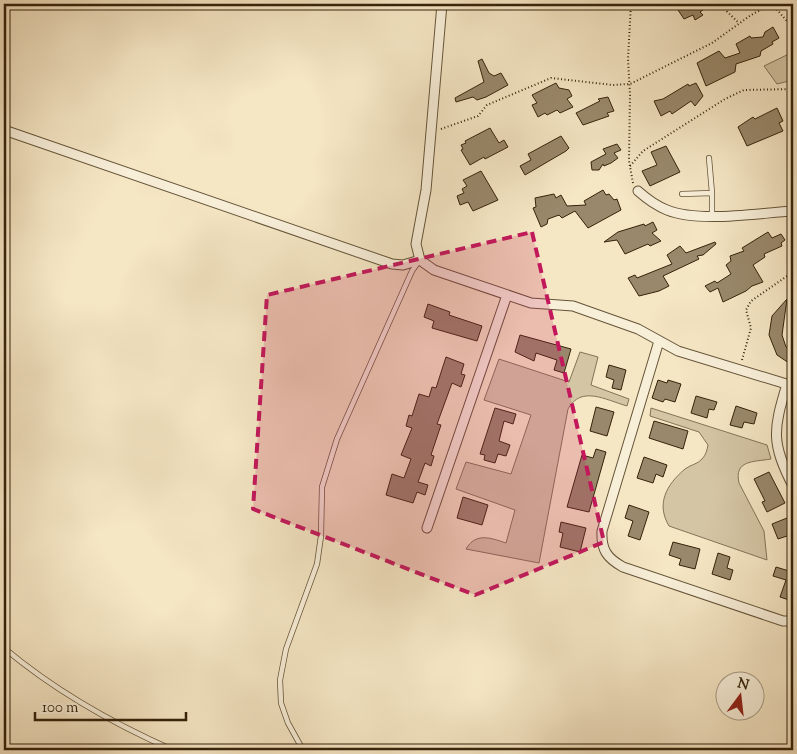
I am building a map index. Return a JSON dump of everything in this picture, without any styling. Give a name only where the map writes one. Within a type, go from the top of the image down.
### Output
[{"type":"street","points":[[442,4],[426,190],[416,244],[420,260],[434,270],[507,295],[543,305],[573,306],[638,329],[678,351],[790,385],[775,433],[777,451],[793,486]]},
{"type":"street","points":[[4,130],[392,264],[403,265],[420,260]]},
{"type":"street","points":[[638,192],[666,210],[680,214],[712,215],[793,211]]},
{"type":"street","points":[[426,528],[507,295]]},
{"type":"street","points":[[659,341],[602,531],[601,544],[604,551],[613,561],[623,567],[783,621],[793,621]]},
{"type":"lane","points":[[709,158],[712,215]]},
{"type":"lane","points":[[682,194],[712,193]]},
{"type":"lane","points":[[303,750],[288,723],[281,703],[280,680],[286,649],[317,564],[321,536],[322,487],[337,439],[412,271],[420,260]]},
{"type":"lane","points":[[4,648],[24,664],[108,718],[174,750]]},
{"type":"path","points":[[631,4],[628,58],[630,84],[630,167],[633,182],[638,192]]},
{"type":"path","points":[[719,4],[740,23]]},
{"type":"path","points":[[431,132],[478,116],[487,105],[551,78],[613,85],[630,84],[712,43],[740,23],[772,4],[793,28]]},
{"type":"path","points":[[630,167],[643,151],[725,99],[744,90],[793,88]]},
{"type":"path","points":[[739,369],[752,328],[746,310],[751,301],[793,272]]},
{"type":"highlighted area","points":[[532,232],[604,542],[475,595],[253,509],[267,295]]},
{"type":"shaded area","points":[[793,52],[793,80],[777,84],[764,66]]},
{"type":"shaded area","points":[[580,352],[598,357],[591,385],[629,399],[627,406],[603,398],[587,396],[573,402],[568,409],[539,563],[466,549],[474,540],[479,538],[489,538],[506,543],[515,510],[456,489],[466,462],[511,474],[531,415],[484,400],[499,359],[569,382]]},
{"type":"shaded area","points":[[651,408],[767,445],[771,459],[746,464],[739,470],[738,475],[739,483],[764,531],[767,560],[669,526],[663,510],[663,503],[668,488],[685,469],[702,459],[708,445],[699,432],[650,416]]},
{"type":"building","points":[[674,4],[711,4],[700,12],[703,15],[695,20],[693,15],[684,19]]},
{"type":"building","points":[[773,27],[779,38],[761,51],[760,56],[736,64],[735,72],[706,86],[697,63],[719,51],[725,58],[740,53],[736,44],[750,36],[751,38],[763,37],[765,32]]},
{"type":"building","points":[[482,59],[489,73],[494,76],[501,73],[508,85],[477,100],[473,97],[456,102],[455,98],[484,82],[478,61]]},
{"type":"building","points":[[556,83],[559,88],[569,90],[572,96],[567,99],[573,107],[560,113],[557,110],[538,117],[532,105],[537,103],[532,95]]},
{"type":"building","points":[[696,83],[703,96],[695,106],[691,101],[672,114],[670,111],[661,116],[654,101],[663,99],[688,84],[689,86]]},
{"type":"building","points":[[608,97],[614,111],[607,113],[609,116],[583,125],[576,113],[600,101],[598,99]]},
{"type":"building","points":[[777,108],[783,121],[779,123],[783,131],[747,146],[738,127],[753,117],[755,119]]},
{"type":"building","points":[[490,128],[499,143],[504,140],[508,147],[470,165],[461,150],[463,149],[461,145]]},
{"type":"building","points":[[561,136],[569,148],[525,175],[520,166],[531,160],[528,154]]},
{"type":"building","points":[[617,144],[621,150],[614,153],[618,158],[604,166],[603,164],[599,170],[592,170],[591,162],[606,154],[603,149]]},
{"type":"building","points":[[666,146],[680,172],[650,186],[642,171],[657,165],[651,152]]},
{"type":"building","points":[[481,171],[498,200],[473,211],[468,202],[460,205],[457,196],[464,193],[462,189],[467,186],[463,180]]},
{"type":"building","points":[[603,190],[606,195],[609,194],[614,200],[617,199],[621,210],[588,228],[575,211],[562,218],[559,215],[548,219],[547,224],[541,227],[533,208],[536,207],[535,198],[554,194],[556,198],[561,195],[567,206],[586,205],[584,201]]},
{"type":"building","points":[[653,222],[657,230],[652,233],[661,241],[650,246],[648,244],[625,254],[617,240],[604,242],[618,232],[644,224],[645,226]]},
{"type":"building","points":[[768,232],[772,238],[781,234],[785,240],[781,243],[782,246],[764,254],[765,257],[753,265],[763,282],[723,302],[718,288],[710,292],[705,286],[715,281],[717,283],[731,274],[726,265],[731,261],[730,256],[744,251],[742,248]]},
{"type":"building","points":[[715,242],[716,244],[703,255],[697,256],[699,259],[663,276],[669,286],[659,291],[639,296],[628,278],[635,275],[637,278],[672,264],[667,255],[680,246],[686,253]]},
{"type":"building","points":[[787,299],[782,335],[786,347],[793,352],[789,363],[777,355],[769,335],[772,316]]},
{"type":"building","points":[[428,304],[450,312],[449,315],[482,326],[477,341],[432,328],[434,321],[424,317]]},
{"type":"building","points":[[520,335],[571,349],[564,373],[554,370],[557,360],[536,353],[534,361],[515,352]]},
{"type":"building","points":[[446,357],[464,364],[461,374],[465,375],[461,387],[452,383],[437,424],[441,425],[431,455],[434,456],[431,466],[425,463],[418,482],[428,485],[425,495],[417,492],[413,503],[386,495],[392,474],[404,478],[411,459],[401,455],[412,428],[406,426],[409,415],[412,416],[419,394],[429,397],[432,387],[436,388]]},
{"type":"building","points":[[609,365],[626,370],[621,390],[612,388],[614,380],[606,377]]},
{"type":"building","points":[[658,380],[667,383],[668,380],[681,384],[675,402],[665,399],[663,402],[652,398]]},
{"type":"building","points":[[696,396],[717,402],[714,410],[709,409],[707,418],[691,413]]},
{"type":"building","points":[[736,406],[757,413],[754,424],[744,422],[742,428],[730,425]]},
{"type":"building","points":[[596,407],[614,412],[607,436],[590,431]]},
{"type":"building","points":[[495,408],[516,414],[513,424],[504,421],[499,441],[510,445],[506,456],[498,454],[495,463],[484,460],[485,455],[480,454]]},
{"type":"building","points":[[654,421],[688,431],[683,449],[649,438]]},
{"type":"building","points":[[596,449],[606,452],[589,512],[567,507],[582,455],[593,458]]},
{"type":"building","points":[[644,457],[667,465],[663,477],[656,474],[653,483],[637,478]]},
{"type":"building","points":[[769,472],[785,503],[767,512],[762,502],[765,501],[754,479]]},
{"type":"building","points":[[463,497],[488,505],[482,525],[457,518]]},
{"type":"building","points":[[629,505],[649,512],[640,540],[628,536],[633,521],[625,518]]},
{"type":"building","points":[[792,516],[793,534],[778,539],[772,524]]},
{"type":"building","points":[[561,522],[586,528],[580,552],[560,547],[563,533],[559,532]]},
{"type":"building","points":[[673,542],[700,549],[695,569],[679,565],[681,559],[669,555]]},
{"type":"building","points":[[718,553],[730,557],[727,568],[733,570],[730,580],[712,574]]},
{"type":"building","points":[[792,562],[793,589],[789,600],[780,597],[786,580],[773,576],[776,567],[789,571]]}]
